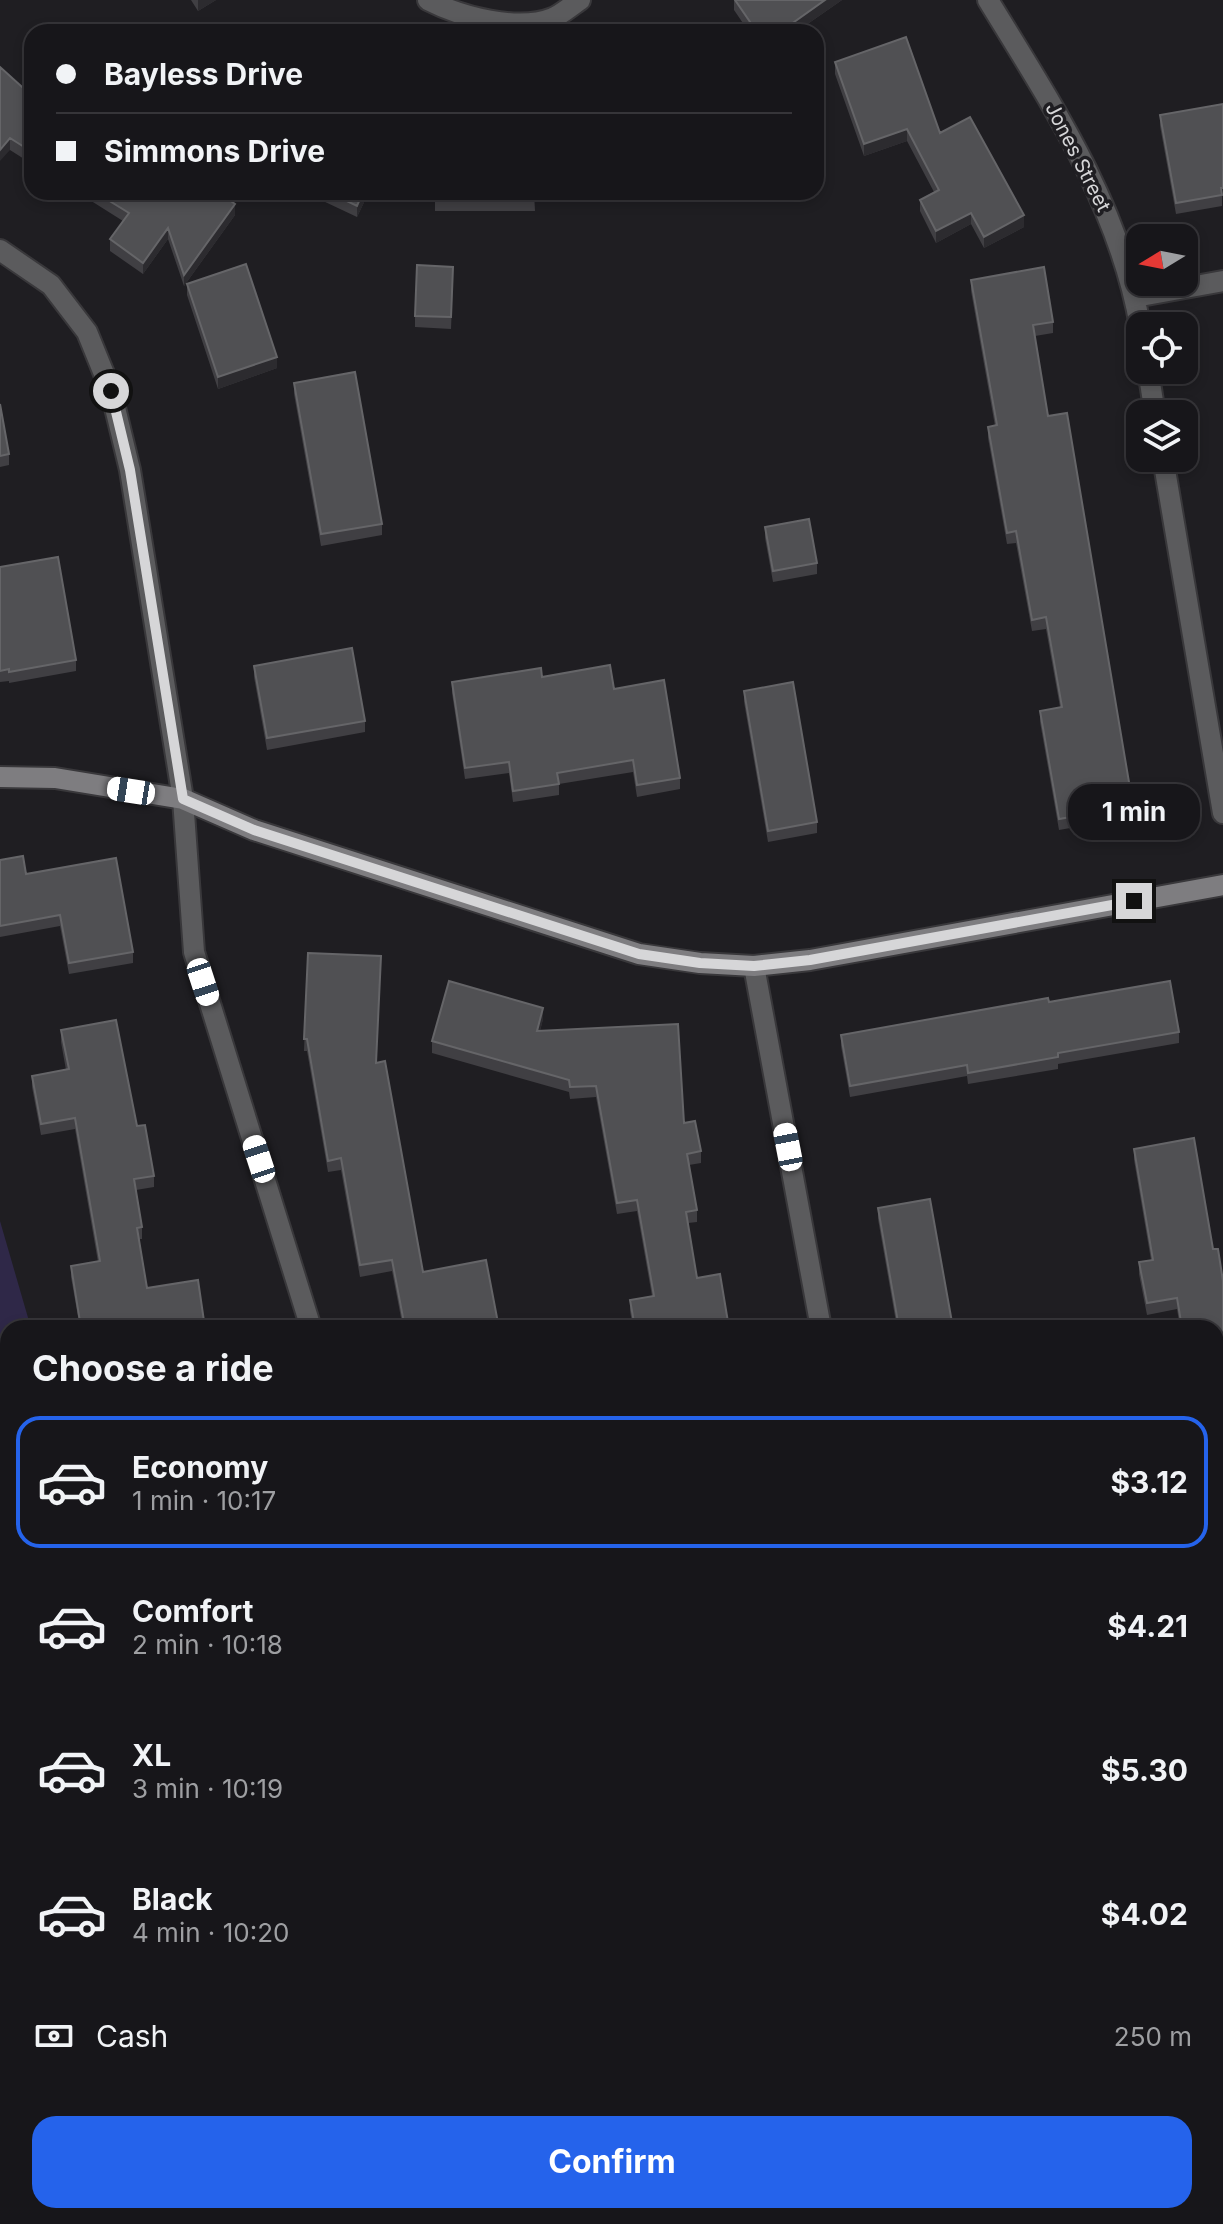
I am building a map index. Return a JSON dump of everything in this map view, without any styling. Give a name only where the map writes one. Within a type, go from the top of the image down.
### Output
[{"type":"street","points":[[428,0],[490,21],[518,24]]},
{"type":"street","points":[[532,24],[555,18],[580,0]]},
{"type":"street","name":"Jones Street","points":[[988,0],[1061,119],[1106,209],[1138,312]]},
{"type":"street","points":[[4,256],[51,285],[87,332],[111,391],[130,470],[183,799],[194,952],[309,1320]]},
{"type":"street","points":[[1135,297],[1223,281]]},
{"type":"street","points":[[1165,472],[1223,813]]},
{"type":"street","points":[[0,777],[55,778],[183,799],[254,830],[639,954],[700,963],[754,966],[867,951],[1223,885]]},
{"type":"street","points":[[754,966],[820,1320]]},
{"type":"shaded area","points":[[0,1221],[29,1320],[0,1320]]},
{"type":"building","points":[[735,0],[825,0],[791,24],[752,24]]},
{"type":"building","points":[[906,37],[940,133],[970,117],[1024,215],[984,237],[971,213],[936,231],[920,200],[939,190],[907,129],[864,144],[835,62]]},
{"type":"building","points":[[0,67],[24,89],[24,147],[10,138],[0,150]]},
{"type":"building","points":[[1223,104],[1222,195],[1176,203],[1160,115]]},
{"type":"building","points":[[108,200],[229,200],[235,204],[184,275],[168,228],[143,263],[110,239],[129,213]]},
{"type":"building","points":[[345,200],[360,200],[357,206]]},
{"type":"building","points":[[246,264],[277,357],[218,377],[187,284]]},
{"type":"building","points":[[417,265],[453,267],[451,317],[415,316]]},
{"type":"building","points":[[1044,267],[1053,322],[1033,325],[1048,416],[1067,413],[1133,806],[1059,819],[1040,711],[1062,707],[1046,617],[1032,620],[1016,531],[1007,533],[988,427],[997,425],[971,280]]},
{"type":"building","points":[[355,372],[382,524],[321,534],[294,383]]},
{"type":"building","points":[[0,404],[9,454],[0,456]]},
{"type":"building","points":[[809,519],[817,563],[773,571],[765,527]]},
{"type":"building","points":[[58,557],[76,660],[0,671],[0,567]]},
{"type":"building","points":[[352,648],[365,721],[267,738],[254,666]]},
{"type":"building","points":[[610,665],[614,689],[664,680],[680,778],[637,785],[633,760],[557,773],[559,784],[513,791],[509,762],[465,768],[452,682],[541,668],[542,677]]},
{"type":"building","points":[[793,682],[817,822],[768,831],[744,691]]},
{"type":"building","points":[[23,856],[26,874],[116,858],[133,952],[69,963],[60,915],[0,926],[0,860]]},
{"type":"building","points":[[308,953],[381,956],[376,1063],[385,1061],[423,1272],[486,1260],[497,1320],[403,1320],[392,1260],[360,1265],[341,1158],[328,1161],[307,1039],[304,1039]]},
{"type":"building","points":[[449,981],[543,1008],[537,1031],[678,1024],[684,1123],[695,1121],[701,1151],[687,1154],[697,1210],[686,1212],[697,1278],[720,1274],[728,1320],[634,1320],[630,1300],[654,1296],[637,1200],[617,1203],[596,1086],[570,1087],[569,1080],[432,1041]]},
{"type":"building","points":[[1170,981],[1179,1032],[1058,1053],[1058,1057],[968,1073],[967,1065],[850,1086],[841,1035],[1048,998],[1049,1002]]},
{"type":"building","points":[[116,1020],[137,1126],[145,1125],[154,1176],[134,1179],[142,1227],[137,1228],[147,1288],[198,1280],[204,1320],[80,1320],[71,1266],[100,1261],[75,1118],[41,1124],[32,1076],[69,1069],[61,1030]]},
{"type":"building","points":[[1194,1138],[1213,1249],[1218,1249],[1223,1281],[1223,1320],[1181,1320],[1177,1298],[1147,1303],[1139,1262],[1153,1260],[1134,1149]]},
{"type":"building","points":[[930,1199],[952,1320],[898,1320],[878,1208]]},
{"type":"route","points":[[111,391],[130,470],[183,799],[254,830],[639,954],[700,963],[754,966],[810,960],[1134,901]]}]
